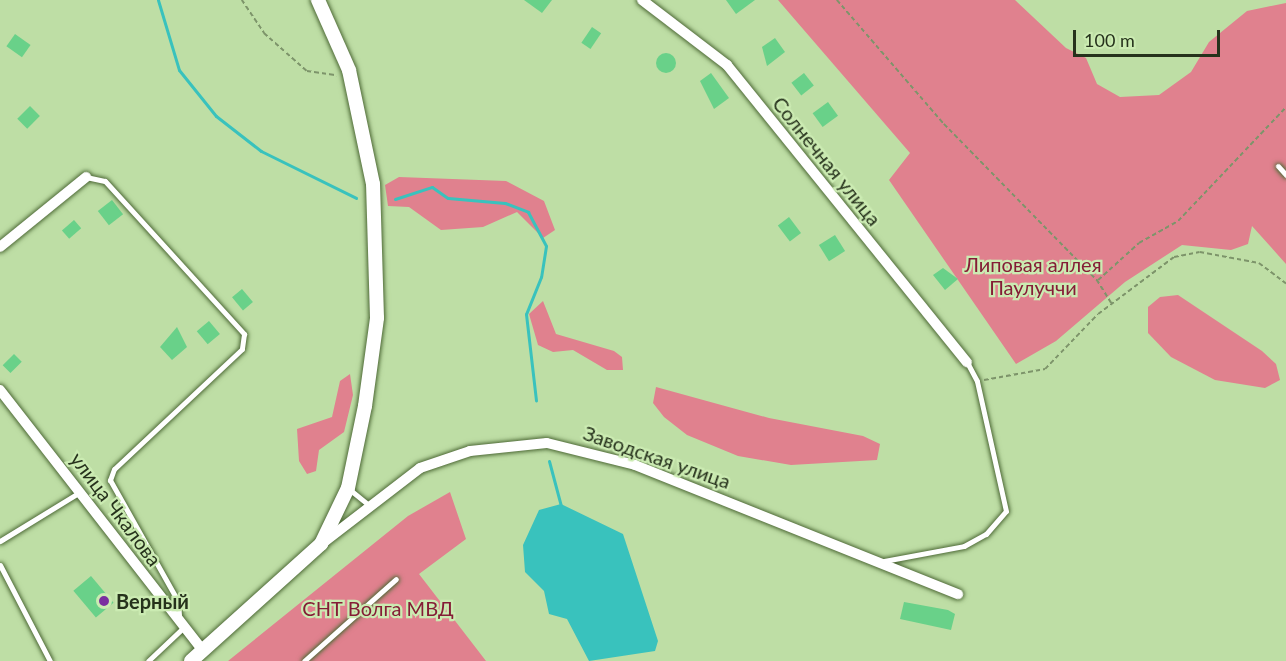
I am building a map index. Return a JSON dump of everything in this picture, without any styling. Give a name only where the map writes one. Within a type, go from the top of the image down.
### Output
[{"type":"street","points":[[191,661],[321,544],[348,488],[377,318],[373,184],[349,70],[318,0]]},
{"type":"street","name":"Солнечная улица","points":[[642,0],[726,65],[967,362]]},
{"type":"street","points":[[0,247],[86,177]]},
{"type":"street","name":"улица Чкалова","points":[[0,390],[203,651]]},
{"type":"street","name":"Заводская улица","points":[[321,544],[420,468],[442,459],[547,443],[634,465],[958,594]]},
{"type":"lane","points":[[1278,166],[1286,175]]},
{"type":"lane","points":[[86,177],[105,181],[244,334],[242,349],[114,469],[110,480],[178,601],[182,624],[148,661]]},
{"type":"lane","points":[[879,562],[964,546],[986,534],[1006,511],[977,381],[967,362]]},
{"type":"lane","points":[[348,488],[369,505]]},
{"type":"lane","points":[[0,541],[80,492]]},
{"type":"lane","points":[[0,565],[50,661]]},
{"type":"lane","points":[[304,661],[396,579]]},
{"type":"path","points":[[242,0],[264,33],[307,71],[330,78],[349,70]]},
{"type":"path","points":[[837,0],[944,124],[1097,280],[1112,304]]},
{"type":"path","points":[[1097,280],[1139,243],[1178,221],[1286,107]]},
{"type":"path","points":[[977,381],[1045,369],[1112,304],[1174,257],[1200,252],[1259,263],[1286,283]]},
{"type":"green space","name":"Липовая аллея Паулуччи","points":[[778,0],[1015,0],[1066,48],[1086,58],[1097,84],[1120,97],[1159,95],[1191,72],[1209,42],[1247,11],[1286,3],[1286,264],[1252,226],[1248,244],[1231,250],[1182,245],[1125,282],[1056,341],[1016,364],[889,180],[910,153]]},
{"type":"green space","points":[[399,177],[506,181],[544,201],[555,230],[543,238],[517,212],[483,227],[441,230],[409,207],[388,206],[385,185]]},
{"type":"green space","points":[[1178,295],[1262,351],[1276,364],[1280,380],[1265,388],[1215,380],[1171,357],[1148,333],[1148,307],[1160,297]]},
{"type":"green space","points":[[543,301],[556,334],[614,351],[622,357],[623,370],[607,370],[573,350],[553,352],[538,345],[529,314]]},
{"type":"green space","points":[[350,374],[353,395],[344,432],[319,450],[316,471],[307,474],[299,461],[297,429],[332,417],[340,381]]},
{"type":"green space","points":[[656,387],[769,418],[863,436],[880,444],[877,460],[791,465],[738,456],[687,435],[664,417],[653,403]]},
{"type":"green space","name":"СНТ Волга МВД","points":[[450,492],[466,539],[419,574],[486,661],[228,661],[408,516]]},
{"type":"water","points":[[561,504],[623,534],[658,641],[655,651],[589,661],[567,619],[549,614],[544,591],[525,572],[523,545],[539,510]]},
{"type":"building","points":[[524,0],[552,0],[542,13]]},
{"type":"building","points":[[726,0],[755,0],[736,14]]},
{"type":"building","points":[[592,27],[601,33],[590,49],[581,43]]},
{"type":"building","points":[[15,34],[31,45],[22,57],[6,46]]},
{"type":"building","points":[[775,38],[785,52],[767,66],[762,47]]},
{"type":"building","points":[[666,53],[673,56],[676,63],[673,70],[666,73],[659,70],[656,63],[659,56]]},
{"type":"building","points":[[711,73],[729,98],[714,109],[700,81]]},
{"type":"building","points":[[804,73],[814,86],[801,95],[791,83]]},
{"type":"building","points":[[828,102],[838,116],[823,127],[813,113]]},
{"type":"building","points":[[30,106],[40,116],[27,129],[17,119]]},
{"type":"building","points":[[112,200],[123,214],[109,225],[98,211]]},
{"type":"building","points":[[789,217],[801,233],[790,241],[778,225]]},
{"type":"building","points":[[74,220],[81,228],[69,239],[62,230]]},
{"type":"building","points":[[835,235],[845,251],[829,261],[819,245]]},
{"type":"building","points":[[943,268],[958,279],[945,290],[933,275]]},
{"type":"building","points":[[242,289],[253,302],[243,310],[232,297]]},
{"type":"building","points":[[209,321],[220,334],[208,344],[197,331]]},
{"type":"building","points":[[177,327],[187,347],[172,360],[160,347]]},
{"type":"building","points":[[14,354],[22,362],[10,373],[3,365]]},
{"type":"building","points":[[91,576],[113,603],[96,618],[73,591]]},
{"type":"building","points":[[904,602],[948,610],[955,614],[951,630],[900,619]]},
{"type":"waterway","points":[[158,0],[179,70],[216,116],[261,151],[356,198]]},
{"type":"waterway","points":[[395,199],[432,187],[448,198],[505,203],[528,212],[546,246],[541,277],[526,314],[536,400]]},
{"type":"waterway","points":[[549,461],[561,506]]},
{"type":"place","name":"Верный","points":[[104,601]]}]
